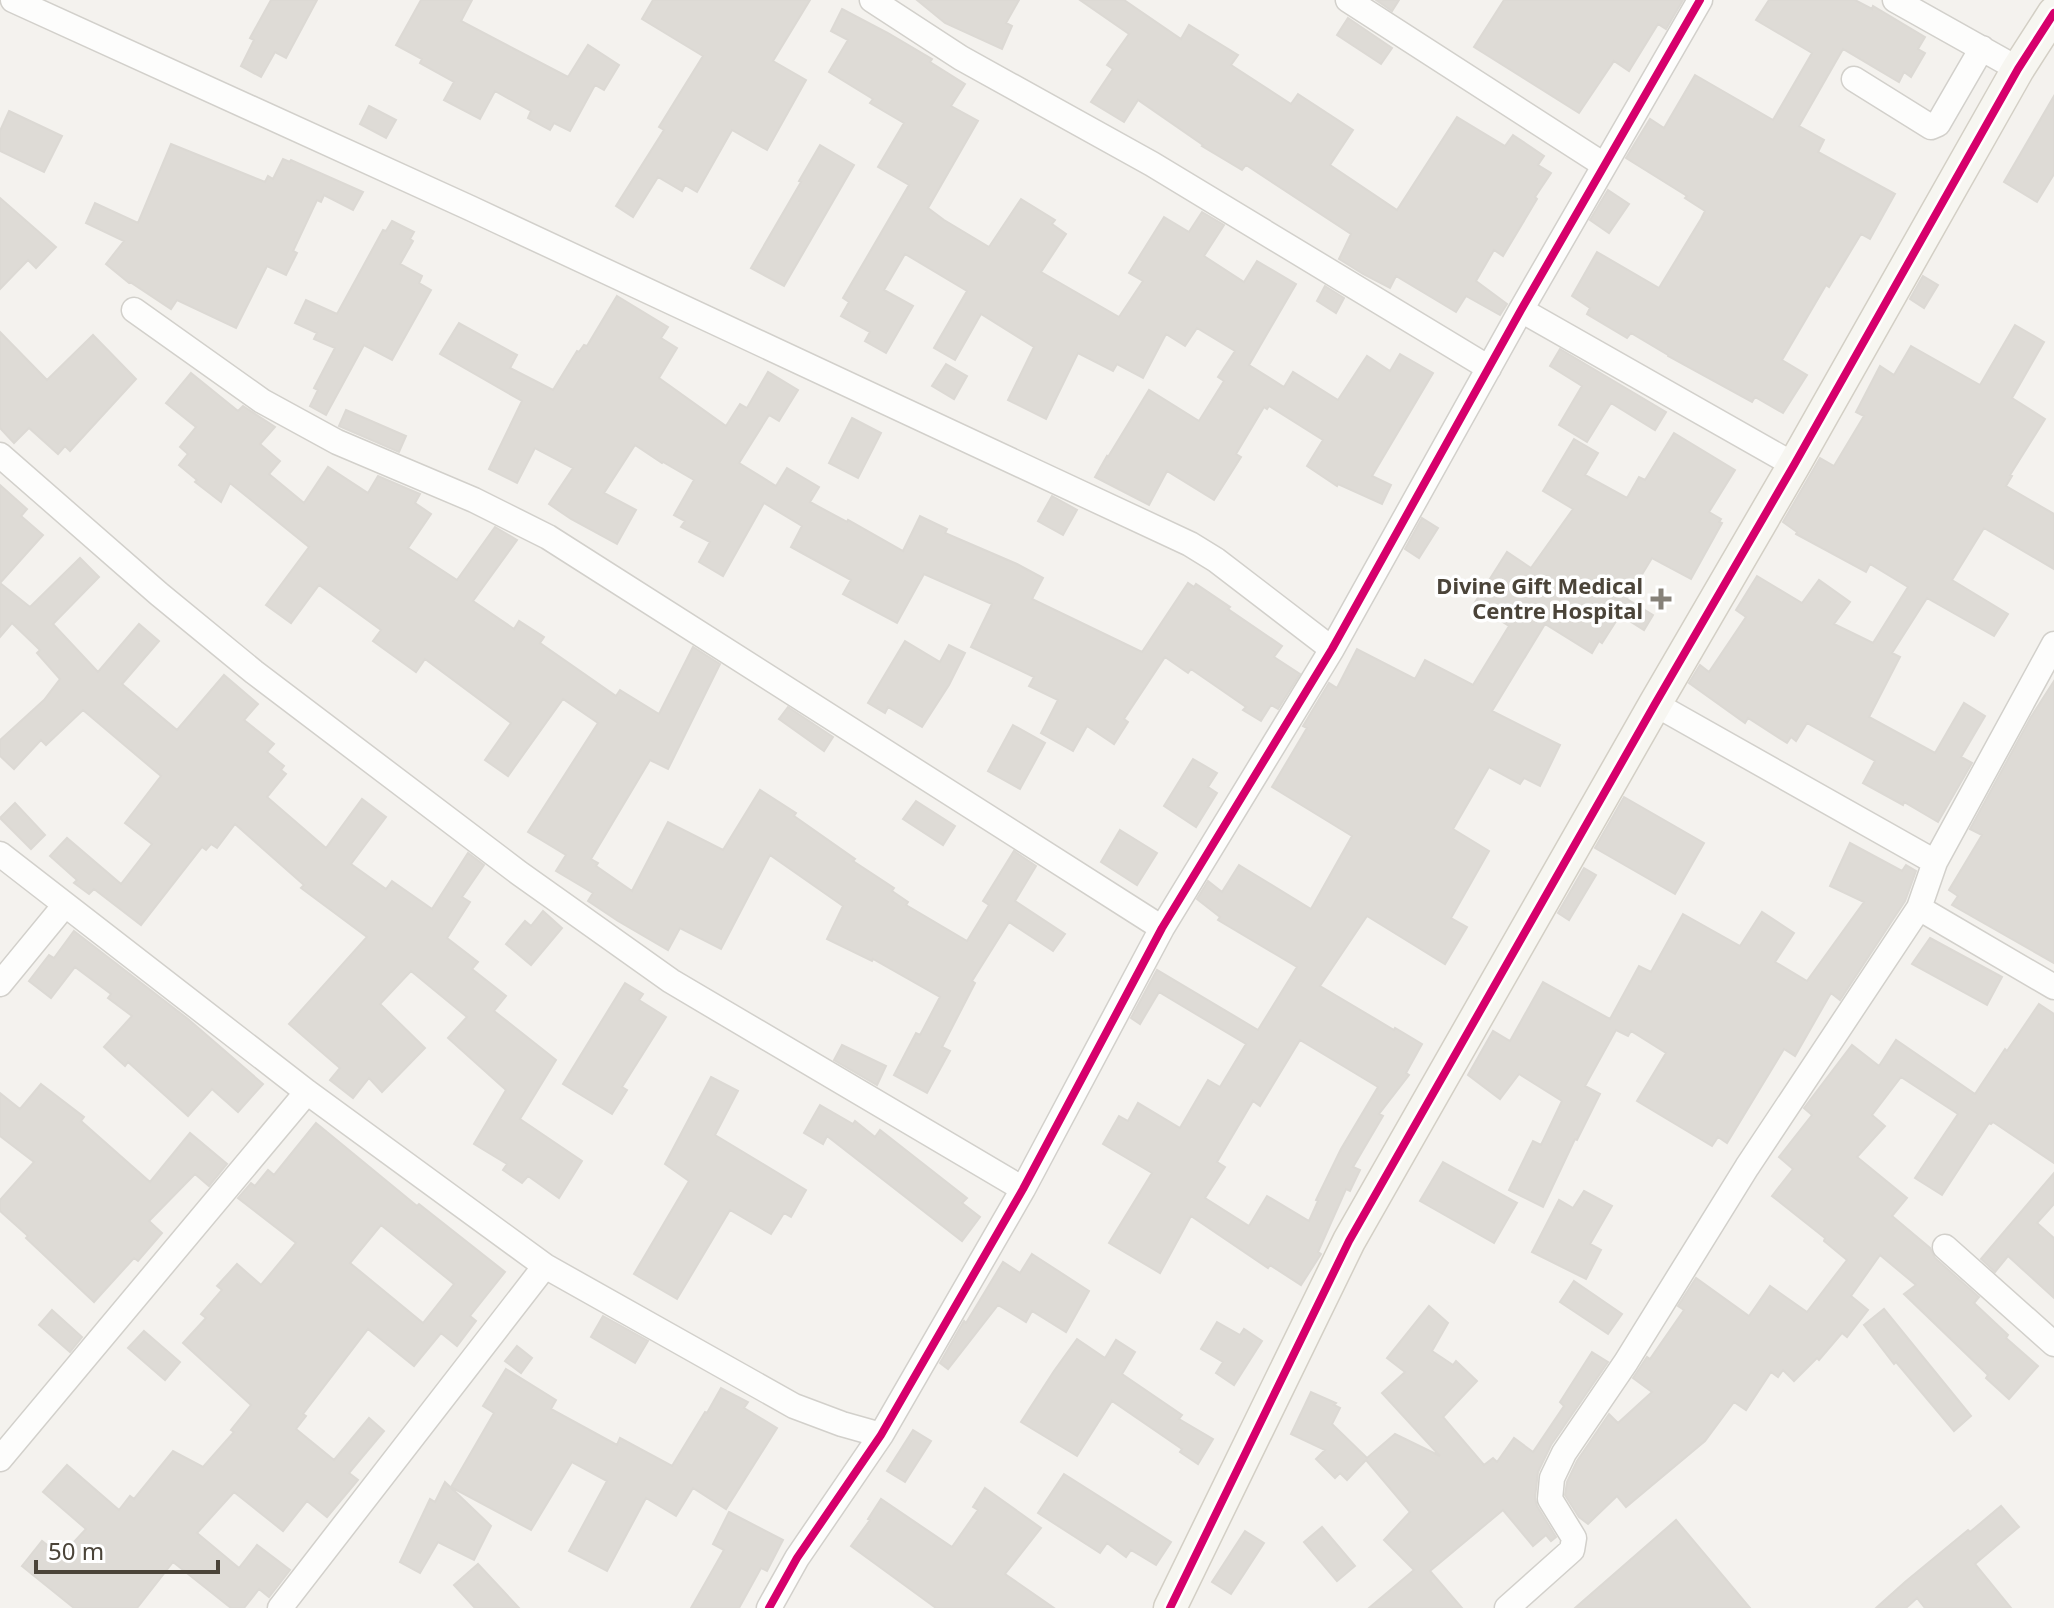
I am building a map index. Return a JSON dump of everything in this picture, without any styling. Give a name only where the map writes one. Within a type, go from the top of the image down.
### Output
[{"type":"street","points":[[13,0],[470,208],[1190,544],[1216,560],[1332,649]]},
{"type":"street","points":[[872,0],[961,58],[1152,164],[1489,368]]},
{"type":"street","points":[[1348,0],[1604,165]]},
{"type":"street","points":[[769,1608],[797,1558],[881,1435],[1023,1189],[1162,928],[1332,649],[1521,310],[1700,0]]},
{"type":"street","points":[[1895,0],[2018,69]]},
{"type":"street","points":[[1170,1608],[1349,1241],[2018,69],[2054,13]]},
{"type":"street","points":[[1854,79],[1931,127],[1938,124],[1982,48]]},
{"type":"street","points":[[134,310],[262,401],[299,422],[337,442],[474,500],[548,537],[1162,928]]},
{"type":"street","points":[[1521,310],[1794,465]]},
{"type":"street","points":[[0,455],[159,594],[254,672],[519,873],[671,981],[1023,1189]]},
{"type":"street","points":[[1507,1608],[1572,1550],[1574,1538],[1550,1499],[1552,1478],[1564,1453],[1626,1362],[1747,1167],[1919,908],[1935,862],[2054,644]]},
{"type":"street","points":[[1655,704],[1935,862]]},
{"type":"street","points":[[0,854],[307,1092],[545,1266],[794,1406],[881,1435]]},
{"type":"street","points":[[0,984],[64,906]]},
{"type":"street","points":[[1919,908],[2054,987]]},
{"type":"street","points":[[0,1459],[307,1092]]},
{"type":"street","points":[[1945,1247],[2054,1344]]},
{"type":"street","points":[[280,1608],[545,1266]]},
{"type":"building","points":[[271,0],[317,0],[286,58],[275,52],[261,77],[241,66],[254,40],[250,38]]},
{"type":"building","points":[[421,0],[472,0],[461,21],[568,77],[588,45],[619,65],[604,90],[595,85],[570,131],[554,123],[550,130],[528,118],[531,111],[495,91],[480,119],[444,100],[454,82],[396,45]]},
{"type":"building","points":[[653,0],[810,0],[773,61],[806,80],[767,150],[732,130],[697,192],[685,185],[682,191],[658,177],[633,217],[616,206],[664,130],[659,127],[703,56],[642,19]]},
{"type":"building","points":[[917,0],[1019,0],[1006,23],[1012,26],[1002,49],[945,23]]},
{"type":"building","points":[[1080,0],[1124,0],[1181,39],[1189,25],[1238,55],[1231,65],[1291,104],[1298,94],[1353,130],[1330,165],[1397,210],[1457,117],[1505,146],[1513,135],[1544,156],[1538,165],[1551,173],[1535,197],[1537,199],[1503,256],[1494,250],[1476,281],[1507,304],[1500,315],[1466,296],[1456,312],[1396,276],[1390,288],[1363,274],[1339,259],[1351,234],[1246,165],[1242,170],[1202,146],[1138,100],[1124,122],[1091,102],[1113,69],[1107,65],[1129,34]]},
{"type":"building","points":[[1376,0],[1399,0],[1392,11]]},
{"type":"building","points":[[1504,0],[1683,0],[1666,29],[1658,24],[1629,71],[1614,61],[1579,113],[1474,47]]},
{"type":"building","points":[[1769,0],[1855,0],[1872,9],[1873,6],[1925,37],[1918,49],[1925,53],[1911,77],[1904,72],[1899,82],[1843,49],[1799,126],[1824,140],[1818,152],[1895,194],[1870,239],[1861,234],[1829,287],[1826,285],[1782,360],[1807,375],[1783,413],[1755,397],[1752,402],[1631,333],[1627,338],[1587,314],[1590,308],[1572,296],[1597,252],[1659,288],[1701,219],[1705,211],[1685,198],[1687,196],[1626,158],[1650,119],[1664,128],[1695,75],[1773,120],[1812,53],[1756,20]]},
{"type":"building","points":[[842,9],[932,59],[930,62],[965,84],[951,106],[978,121],[928,208],[944,220],[989,247],[1021,199],[1055,220],[1052,224],[1066,234],[1041,272],[1119,317],[1143,281],[1129,273],[1164,217],[1189,232],[1202,212],[1224,225],[1204,256],[1244,282],[1257,261],[1296,284],[1249,365],[1284,387],[1293,372],[1338,400],[1367,356],[1390,371],[1400,354],[1433,373],[1372,476],[1391,485],[1382,504],[1337,486],[1307,466],[1323,440],[1269,406],[1267,409],[1264,407],[1236,454],[1241,457],[1214,500],[1167,471],[1149,505],[1095,477],[1149,390],[1199,421],[1224,381],[1218,377],[1235,351],[1197,328],[1185,346],[1166,334],[1143,378],[1117,364],[1113,371],[1078,353],[1046,419],[1008,400],[1034,347],[981,314],[955,360],[934,348],[967,291],[905,254],[884,290],[913,306],[886,353],[865,341],[870,332],[841,316],[849,302],[843,298],[909,185],[878,167],[904,123],[870,103],[873,99],[829,72],[848,40],[831,31]]},
{"type":"building","points":[[1348,18],[1392,48],[1381,64],[1337,35]]},
{"type":"building","points":[[2054,96],[2054,174],[2037,202],[2004,182]]},
{"type":"building","points":[[369,106],[396,120],[386,138],[360,124]]},
{"type":"building","points":[[9,111],[62,136],[44,172],[0,151],[0,131]]},
{"type":"building","points":[[171,144],[265,182],[268,176],[273,179],[283,159],[363,192],[353,210],[324,195],[321,202],[317,200],[293,251],[297,253],[286,275],[267,266],[236,328],[177,300],[171,309],[129,283],[106,264],[124,241],[86,223],[95,203],[138,223]]},
{"type":"building","points":[[820,145],[854,165],[784,286],[751,268]]},
{"type":"building","points":[[1608,190],[1629,204],[1609,233],[1590,220]]},
{"type":"building","points":[[0,198],[56,247],[36,268],[28,260],[0,289]]},
{"type":"building","points":[[392,221],[414,232],[410,239],[413,241],[400,264],[422,276],[419,283],[431,290],[392,360],[364,345],[326,415],[310,406],[318,390],[314,388],[335,348],[314,339],[317,333],[295,323],[306,300],[337,314],[383,230],[386,231]]},
{"type":"building","points":[[1923,276],[1938,285],[1924,308],[1910,299]]},
{"type":"building","points":[[1325,286],[1344,298],[1336,313],[1317,301]]},
{"type":"building","points":[[617,296],[668,327],[661,338],[677,348],[659,378],[726,426],[740,404],[747,408],[768,372],[798,390],[779,421],[769,415],[739,463],[776,486],[787,468],[819,487],[810,502],[903,551],[920,516],[947,529],[945,533],[1043,578],[1032,599],[1142,652],[1188,583],[1194,587],[1196,584],[1282,646],[1274,657],[1300,674],[1278,709],[1271,705],[1261,721],[1191,669],[1188,673],[1165,657],[1124,719],[1128,722],[1114,744],[1087,726],[1073,751],[1041,733],[1058,700],[1029,686],[1034,677],[971,647],[992,604],[924,574],[897,623],[843,594],[851,580],[791,547],[802,526],[764,503],[723,576],[699,562],[710,542],[681,527],[685,521],[674,515],[694,480],[635,445],[604,493],[636,510],[617,544],[571,519],[549,504],[573,468],[535,448],[517,483],[489,469],[522,401],[440,354],[459,323],[517,355],[510,368],[553,390],[577,351],[587,346]]},
{"type":"building","points":[[2015,325],[2044,342],[2012,398],[2045,419],[2006,486],[2054,514],[2054,569],[1984,528],[1952,580],[2008,614],[1994,636],[1927,598],[1892,653],[1900,657],[1869,717],[1935,753],[1964,703],[1985,716],[1961,757],[1972,763],[1938,822],[1863,783],[1875,761],[1807,723],[1796,741],[1791,737],[1787,743],[1748,718],[1745,723],[1689,683],[1700,665],[1709,672],[1746,617],[1736,610],[1757,576],[1802,603],[1819,580],[1850,602],[1834,624],[1873,643],[1908,587],[1870,564],[1866,572],[1796,534],[1783,522],[1820,458],[1834,466],[1864,416],[1856,412],[1880,366],[1894,375],[1911,346],[1980,385]]},
{"type":"building","points":[[0,332],[47,380],[93,335],[136,379],[70,451],[65,446],[58,454],[29,428],[14,443],[0,428]]},
{"type":"building","points":[[1560,349],[1666,412],[1655,430],[1611,403],[1587,442],[1559,425],[1582,386],[1550,366]]},
{"type":"building","points":[[946,364],[967,376],[954,399],[932,386]]},
{"type":"building","points":[[191,373],[238,411],[243,406],[275,427],[260,444],[280,461],[269,474],[304,503],[328,467],[368,493],[378,476],[420,494],[415,503],[431,514],[408,548],[457,580],[495,527],[517,540],[473,601],[514,629],[519,621],[544,637],[540,643],[616,696],[620,690],[659,714],[693,647],[720,664],[668,769],[650,760],[591,859],[598,863],[596,866],[632,891],[668,822],[723,850],[760,790],[796,813],[794,816],[894,888],[892,891],[908,902],[906,905],[967,941],[989,905],[983,901],[1014,851],[1036,866],[1015,901],[1065,934],[1053,951],[1009,922],[972,981],[975,983],[942,1047],[950,1051],[927,1093],[894,1075],[940,997],[873,959],[827,939],[843,906],[770,855],[721,949],[680,928],[668,950],[618,921],[588,901],[593,893],[556,871],[566,855],[528,832],[598,723],[563,699],[508,776],[485,760],[511,723],[425,659],[416,672],[373,641],[381,630],[319,585],[291,623],[266,605],[309,547],[230,483],[221,502],[179,465],[188,454],[180,447],[196,427],[166,403]]},
{"type":"building","points":[[346,410],[406,436],[399,452],[339,426]]},
{"type":"building","points":[[852,418],[881,433],[858,478],[829,463]]},
{"type":"building","points":[[1674,433],[1735,470],[1709,512],[1721,519],[1719,522],[1722,523],[1691,579],[1652,558],[1627,599],[1653,615],[1644,630],[1620,615],[1592,653],[1545,624],[1492,711],[1560,745],[1540,786],[1524,778],[1520,784],[1489,767],[1453,829],[1489,851],[1451,918],[1467,927],[1445,964],[1367,916],[1320,986],[1422,1044],[1406,1073],[1409,1075],[1379,1114],[1383,1116],[1353,1167],[1360,1170],[1350,1191],[1346,1189],[1318,1252],[1321,1254],[1301,1285],[1270,1265],[1268,1268],[1191,1216],[1160,1273],[1109,1243],[1152,1173],[1103,1144],[1119,1116],[1128,1121],[1138,1103],[1180,1128],[1208,1080],[1220,1087],[1246,1044],[1159,992],[1140,1024],[1131,1018],[1157,970],[1258,1030],[1297,967],[1218,920],[1220,917],[1197,899],[1208,881],[1222,892],[1239,865],[1311,909],[1352,836],[1272,787],[1329,683],[1337,688],[1357,649],[1415,679],[1425,660],[1473,685],[1509,626],[1474,604],[1507,552],[1531,568],[1573,509],[1543,491],[1574,439],[1598,453],[1585,475],[1627,498],[1639,477],[1645,480]],"holes":[[[1300,1040],[1378,1087],[1341,1149],[1309,1221],[1267,1196],[1249,1226],[1205,1198],[1225,1167],[1217,1162],[1253,1101],[1260,1106]]]},
{"type":"building","points":[[0,485],[27,509],[21,516],[43,535],[0,583]]},
{"type":"building","points":[[1052,496],[1077,510],[1063,535],[1038,521]]},
{"type":"building","points":[[1422,518],[1438,528],[1419,558],[1405,549]]},
{"type":"building","points":[[80,558],[99,577],[53,624],[98,672],[139,624],[159,641],[122,684],[177,730],[224,675],[258,704],[244,720],[274,744],[267,752],[284,766],[281,770],[286,774],[267,797],[326,848],[362,799],[386,817],[351,864],[386,889],[392,881],[432,909],[468,853],[484,865],[462,897],[470,902],[447,938],[478,962],[472,969],[506,996],[494,1011],[556,1060],[520,1119],[582,1161],[559,1198],[528,1176],[522,1183],[503,1170],[507,1164],[474,1144],[506,1090],[448,1038],[467,1017],[411,971],[380,1004],[425,1048],[382,1092],[369,1078],[353,1098],[330,1080],[340,1068],[289,1024],[367,937],[301,888],[304,885],[235,824],[217,848],[211,844],[206,850],[202,847],[141,925],[94,889],[89,894],[74,883],[77,880],[50,856],[67,838],[121,884],[152,844],[125,823],[161,776],[83,710],[46,745],[41,740],[14,769],[0,756],[0,740],[44,700],[60,679],[37,653],[40,650],[12,623],[0,637],[0,583],[30,607]]},
{"type":"building","points":[[905,641],[940,662],[949,645],[965,653],[922,727],[888,707],[885,713],[868,703]]},
{"type":"building","points":[[2054,681],[2054,963],[1952,905],[1958,896],[1949,890],[1982,835],[1970,829]]},
{"type":"building","points":[[788,707],[833,737],[824,751],[779,719]]},
{"type":"building","points":[[1013,725],[1045,743],[1020,789],[988,771]]},
{"type":"building","points":[[1193,759],[1217,773],[1208,787],[1217,793],[1196,827],[1164,806]]},
{"type":"building","points":[[1624,797],[1704,843],[1675,894],[1595,848]]},
{"type":"building","points":[[916,801],[955,826],[943,845],[903,819]]},
{"type":"building","points":[[15,803],[45,835],[31,849],[0,818]]},
{"type":"building","points":[[1120,830],[1157,853],[1137,885],[1101,862]]},
{"type":"building","points":[[1850,843],[1902,871],[1906,865],[1916,871],[1905,901],[1840,1000],[1831,993],[1795,1056],[1784,1049],[1727,1143],[1718,1137],[1712,1146],[1637,1101],[1666,1053],[1631,1031],[1628,1036],[1616,1030],[1585,1086],[1600,1094],[1543,1207],[1509,1190],[1533,1141],[1541,1145],[1562,1101],[1519,1074],[1500,1099],[1468,1075],[1493,1031],[1510,1041],[1543,982],[1610,1019],[1639,966],[1651,972],[1683,914],[1740,946],[1762,912],[1794,933],[1775,962],[1807,981],[1864,902],[1830,886]]},
{"type":"building","points":[[1584,868],[1596,875],[1569,920],[1558,913]]},
{"type":"building","points":[[543,911],[562,928],[531,965],[506,944],[525,921],[531,926]]},
{"type":"building","points":[[74,931],[188,1019],[263,1084],[238,1112],[212,1089],[188,1116],[128,1062],[125,1066],[104,1047],[132,1016],[108,998],[111,994],[75,967],[51,998],[29,981],[49,955],[54,958]]},
{"type":"building","points":[[1930,938],[2002,977],[1987,1005],[1912,964]]},
{"type":"building","points":[[625,983],[643,994],[639,1000],[666,1017],[622,1087],[627,1090],[612,1114],[563,1084]]},
{"type":"building","points":[[2039,1004],[2054,1014],[2054,1163],[1993,1122],[1989,1123],[1942,1195],[1915,1178],[1958,1114],[1901,1077],[1872,1115],[1885,1126],[1857,1157],[1907,1198],[1892,1216],[1930,1248],[1935,1258],[1979,1297],[1974,1303],[2008,1335],[2006,1338],[2038,1366],[2009,1399],[1904,1294],[1916,1285],[1880,1255],[1851,1296],[1868,1310],[1847,1337],[1842,1333],[1819,1360],[1817,1358],[1794,1381],[1783,1370],[1778,1377],[1771,1372],[1746,1410],[1734,1402],[1705,1441],[1626,1507],[1617,1496],[1588,1524],[1579,1517],[1565,1495],[1567,1482],[1577,1461],[1609,1414],[1618,1423],[1652,1392],[1633,1378],[1684,1310],[1678,1306],[1696,1278],[1749,1316],[1770,1286],[1807,1312],[1847,1260],[1824,1241],[1825,1238],[1772,1196],[1793,1169],[1779,1157],[1812,1115],[1804,1108],[1852,1045],[1879,1066],[1896,1040],[1975,1094]]},
{"type":"building","points":[[842,1045],[886,1066],[877,1085],[834,1060]]},
{"type":"building","points":[[711,1077],[738,1091],[715,1135],[806,1190],[791,1217],[784,1213],[771,1234],[730,1210],[677,1299],[634,1274],[689,1181],[665,1164]]},
{"type":"building","points":[[41,1084],[84,1117],[81,1121],[150,1182],[190,1133],[227,1164],[209,1186],[195,1174],[149,1221],[162,1233],[138,1261],[134,1258],[94,1302],[0,1211],[0,1200],[34,1162],[0,1136],[0,1093],[20,1109]]},
{"type":"building","points":[[820,1105],[853,1124],[855,1121],[875,1137],[880,1130],[967,1198],[962,1203],[980,1217],[962,1241],[827,1136],[823,1144],[804,1133]]},
{"type":"building","points":[[316,1123],[417,1206],[419,1204],[505,1272],[470,1316],[476,1321],[457,1346],[441,1333],[414,1366],[368,1329],[303,1414],[306,1416],[296,1429],[334,1460],[369,1418],[384,1431],[349,1473],[358,1480],[327,1517],[307,1501],[283,1531],[234,1492],[197,1533],[239,1568],[257,1545],[290,1570],[269,1597],[259,1589],[244,1608],[231,1608],[173,1562],[137,1608],[74,1608],[22,1566],[42,1541],[61,1556],[86,1529],[43,1492],[67,1465],[119,1510],[130,1496],[134,1499],[173,1451],[203,1467],[234,1432],[231,1430],[251,1405],[183,1343],[206,1318],[201,1314],[222,1290],[217,1286],[237,1264],[261,1285],[296,1243],[238,1198],[251,1183],[255,1186],[268,1170],[274,1175]],"holes":[[[381,1225],[454,1284],[423,1323],[350,1263]]]},
{"type":"building","points":[[1443,1162],[1517,1203],[1494,1243],[1420,1201]]},
{"type":"building","points":[[2054,1173],[2054,1204],[2037,1223],[2054,1238],[2054,1298],[2008,1256],[1995,1272],[1981,1259]]},
{"type":"building","points":[[1584,1191],[1612,1206],[1590,1244],[1601,1250],[1586,1279],[1532,1252],[1559,1200],[1573,1208]]},
{"type":"building","points":[[1032,1254],[1089,1291],[1066,1332],[1032,1311],[1026,1322],[998,1305],[948,1369],[940,1363],[1003,1262],[1020,1273]]},
{"type":"building","points":[[1574,1281],[1622,1314],[1608,1334],[1560,1302]]},
{"type":"building","points":[[1429,1306],[1448,1323],[1432,1351],[1453,1365],[1456,1361],[1477,1381],[1443,1417],[1484,1465],[1493,1458],[1497,1462],[1514,1438],[1533,1452],[1564,1406],[1560,1402],[1592,1352],[1608,1362],[1551,1445],[1538,1472],[1537,1506],[1556,1537],[1551,1541],[1546,1535],[1533,1546],[1503,1510],[1430,1571],[1462,1608],[1369,1608],[1414,1570],[1384,1540],[1410,1512],[1366,1460],[1347,1480],[1340,1473],[1335,1478],[1316,1459],[1325,1450],[1291,1434],[1311,1392],[1336,1403],[1334,1405],[1340,1408],[1332,1424],[1367,1458],[1395,1434],[1440,1456],[1382,1393],[1405,1372],[1387,1358]]},
{"type":"building","points":[[1884,1309],[1971,1416],[1954,1431],[1864,1325]]},
{"type":"building","points":[[52,1310],[82,1337],[70,1352],[39,1325]]},
{"type":"building","points":[[603,1316],[648,1341],[635,1363],[591,1337]]},
{"type":"building","points":[[1217,1322],[1240,1335],[1244,1329],[1262,1341],[1234,1385],[1216,1373],[1223,1362],[1201,1349]]},
{"type":"building","points":[[144,1331],[180,1362],[165,1380],[128,1348]]},
{"type":"building","points":[[1077,1339],[1105,1358],[1116,1340],[1135,1352],[1122,1374],[1182,1415],[1179,1419],[1213,1439],[1198,1464],[1180,1452],[1182,1449],[1112,1401],[1077,1456],[1021,1422]]},
{"type":"building","points":[[517,1346],[532,1358],[521,1373],[505,1361]]},
{"type":"building","points":[[506,1369],[556,1400],[551,1409],[617,1445],[620,1438],[672,1466],[721,1388],[748,1402],[744,1408],[777,1428],[726,1509],[693,1488],[676,1516],[646,1498],[607,1571],[569,1551],[607,1481],[572,1462],[531,1530],[451,1487],[494,1413],[483,1406]]},
{"type":"building","points":[[913,1430],[931,1441],[905,1482],[887,1471]]},
{"type":"building","points":[[1064,1474],[1171,1542],[1156,1565],[1131,1550],[1126,1557],[1107,1543],[1100,1553],[1038,1513]]},
{"type":"building","points":[[445,1482],[491,1526],[474,1560],[438,1542],[420,1573],[400,1562],[430,1499],[435,1502]]},
{"type":"building","points":[[985,1488],[1041,1528],[1005,1574],[1054,1608],[936,1608],[851,1546],[881,1499],[952,1547],[978,1510],[973,1507]]},
{"type":"building","points":[[2001,1506],[2019,1527],[1975,1564],[2011,1608],[1925,1608],[1917,1598],[1906,1608],[1876,1608],[1968,1530],[1970,1532]]},
{"type":"building","points":[[729,1512],[783,1540],[767,1571],[761,1568],[739,1608],[691,1608],[724,1550],[713,1544]]},
{"type":"building","points":[[1676,1520],[1750,1608],[1575,1608]]},
{"type":"building","points":[[1322,1527],[1355,1566],[1337,1581],[1304,1542]]},
{"type":"building","points":[[1245,1531],[1264,1543],[1231,1594],[1212,1582]]},
{"type":"building","points":[[478,1564],[519,1608],[475,1608],[454,1585]]},
{"type":"cycle path","points":[[769,1608],[797,1558],[881,1435],[1023,1189],[1162,928],[1332,649],[1521,310],[1700,0]]},
{"type":"cycle path","points":[[1170,1608],[1349,1241],[2018,69],[2054,13]]},
{"type":"place","name":"Divine Gift Medical Centre Hospital","points":[[1661,599]]}]
